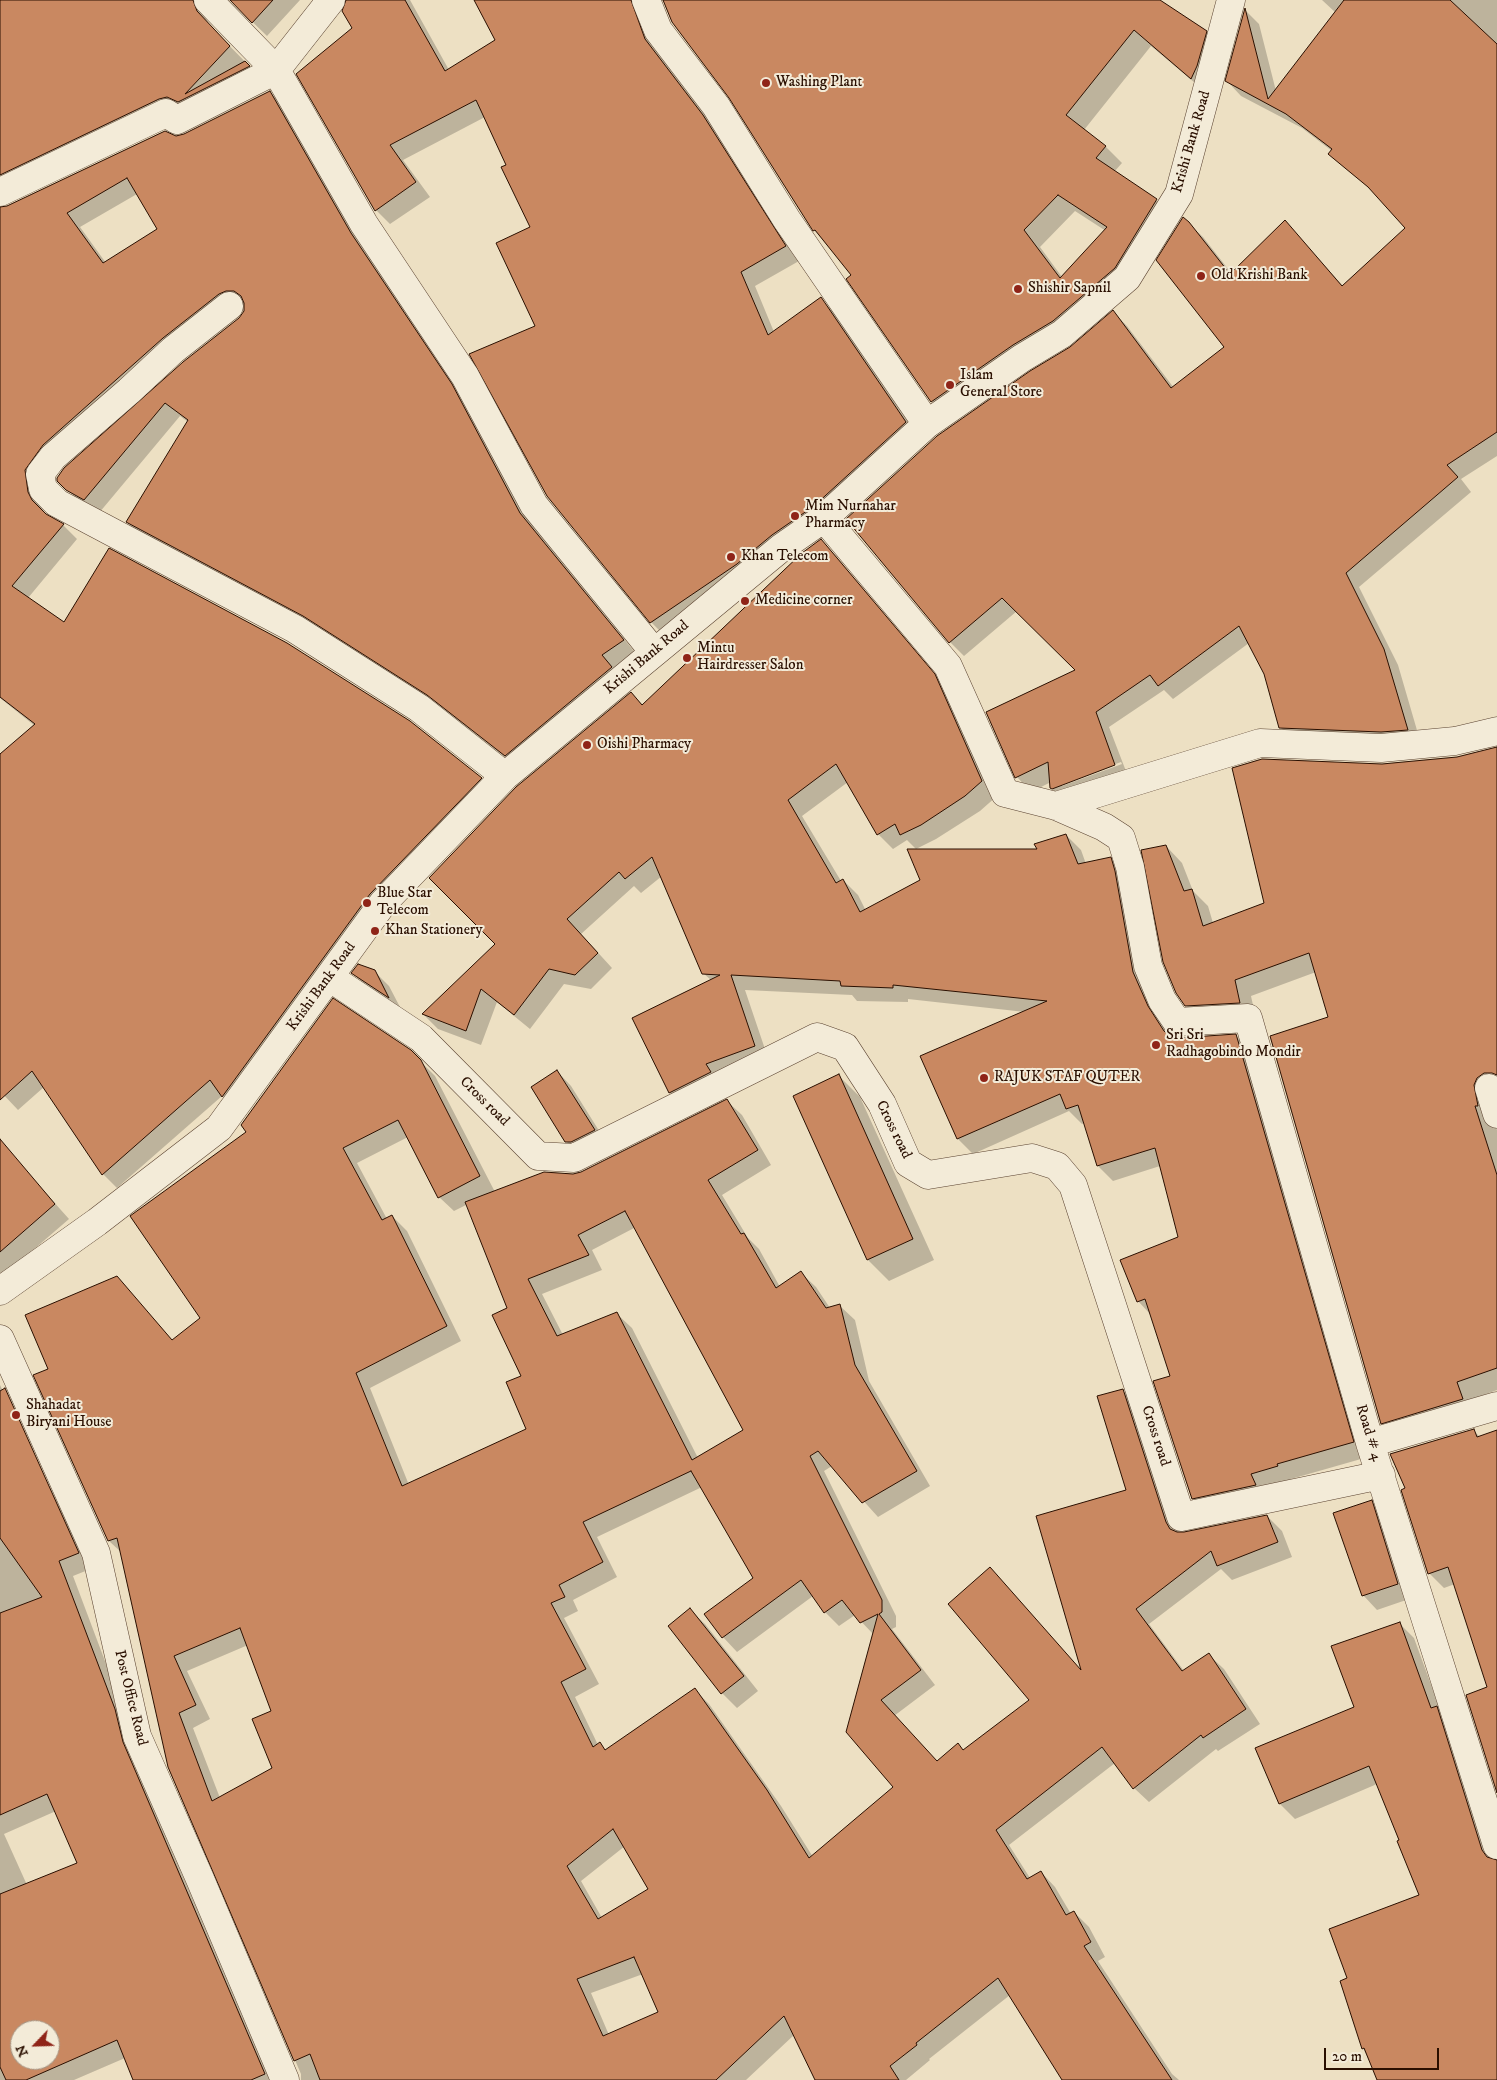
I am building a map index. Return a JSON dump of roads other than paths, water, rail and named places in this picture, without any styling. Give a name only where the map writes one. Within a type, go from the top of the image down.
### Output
[{"type":"street","points":[[208,0],[276,70],[364,224],[465,376],[534,505],[654,652]]},
{"type":"street","points":[[0,192],[166,113],[177,120],[276,70],[331,0]]},
{"type":"street","points":[[646,0],[658,30],[716,106],[787,220],[927,424]]},
{"type":"street","name":"Krishi Bank Road","points":[[0,1292],[97,1222],[219,1128],[383,903],[505,776],[781,548],[824,518],[927,424],[1022,358],[1062,334],[1127,278],[1179,194],[1231,0]]},
{"type":"street","points":[[229,306],[173,350],[129,392],[54,457],[40,474],[43,489],[57,503],[295,628],[419,708],[505,776]]},
{"type":"street","points":[[824,518],[948,666],[1005,793],[1056,806],[1260,742],[1382,748],[1455,742],[1497,731]]},
{"type":"street","name":"Road # 4","points":[[1056,806],[1104,827],[1121,838],[1130,867],[1148,966],[1162,1000],[1178,1022],[1248,1018],[1370,1443],[1497,1845]]},
{"type":"street","name":"Cross road","points":[[329,977],[421,1038],[538,1156],[574,1158],[817,1037],[845,1047],[882,1104],[908,1163],[928,1175],[1032,1158],[1057,1166],[1073,1184],[1182,1517],[1381,1475]]},
{"type":"street","points":[[1489,1088],[1497,1114]]},
{"type":"street","name":"Post Office Road","points":[[0,1339],[96,1553],[137,1736],[204,1888],[282,2079]]},
{"type":"street","points":[[1370,1443],[1497,1406]]},
{"type":"place","name":"Washing Plant","points":[[766,83]]},
{"type":"place","name":"Old Krishi Bank","points":[[1201,276]]},
{"type":"place","name":"Shishir Sapnil","points":[[1018,289]]},
{"type":"place","name":"Islam General Store","points":[[950,385]]},
{"type":"place","name":"Mim Nurnahar Pharmacy","points":[[795,516]]},
{"type":"place","name":"Khan Telecom","points":[[731,557]]},
{"type":"place","name":"Medicine corner","points":[[745,601]]},
{"type":"place","name":"Mintu Hairdresser Salon","points":[[687,658]]},
{"type":"place","name":"Oishi Pharmacy","points":[[587,745]]},
{"type":"place","name":"Blue Star Telecom","points":[[367,903]]},
{"type":"place","name":"Khan Stationery","points":[[375,931]]},
{"type":"place","name":"Sri Sri Radhagobindo Mondir","points":[[1156,1045]]},
{"type":"place","name":"RAJUK STAF QUTER","points":[[984,1078]]},
{"type":"place","name":"Shahadat Biryani House","points":[[16,1415]]}]
